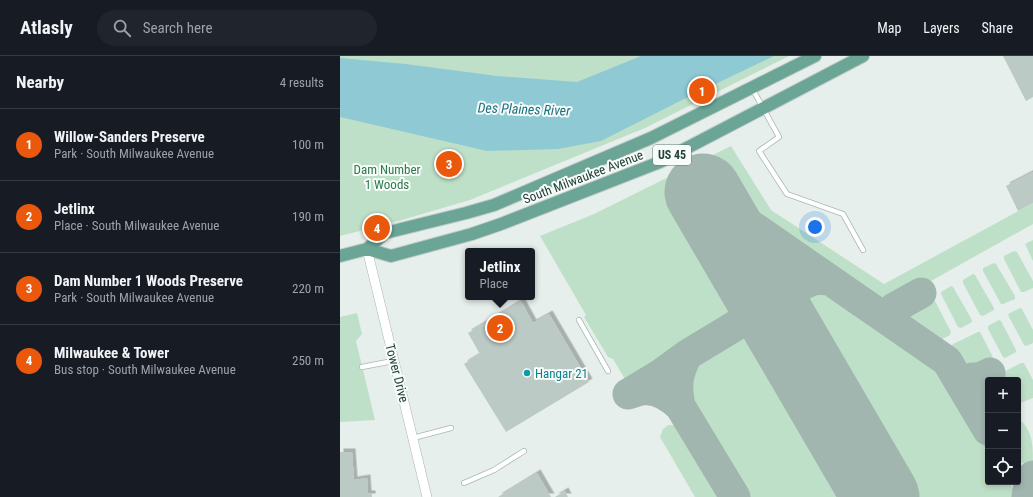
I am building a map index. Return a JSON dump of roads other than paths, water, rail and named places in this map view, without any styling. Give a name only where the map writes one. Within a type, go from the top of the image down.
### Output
[{"type":"main road","name":"South Milwaukee Avenue","points":[[340,256],[367,249],[385,234],[494,205],[651,138],[815,56]]},
{"type":"main road","name":"South Milwaukee Avenue","points":[[367,249],[391,256],[472,234],[502,224],[660,162],[863,56]]},
{"type":"street","name":"Tower Drive","points":[[367,249],[427,497]]},
{"type":"lane","points":[[752,88],[779,137],[759,151],[787,194],[843,214],[863,250]]},
{"type":"lane","points":[[579,320],[608,371]]},
{"type":"lane","points":[[362,367],[393,360]]},
{"type":"lane","points":[[413,438],[451,428]]},
{"type":"lane","points":[[464,482],[494,470],[524,451]]},
{"type":"water","name":"Des Plaines River","points":[[641,56],[774,56],[601,141],[558,149],[487,151],[340,117],[340,58],[406,64],[497,76],[577,82]]},
{"type":"place","name":"Willow-Sanders Preserve","points":[[702,91]]},
{"type":"place","name":"Dam Number 1 Woods Preserve","points":[[449,164]]},
{"type":"place","name":"Milwaukee & Tower","points":[[377,228]]},
{"type":"place","name":"Jetlinx","points":[[500,328]]},
{"type":"place","name":"Hangar 21","points":[[527,373]]},
{"type":"park label","name":"Dam Number 1 Woods","points":[[387,176]]}]
